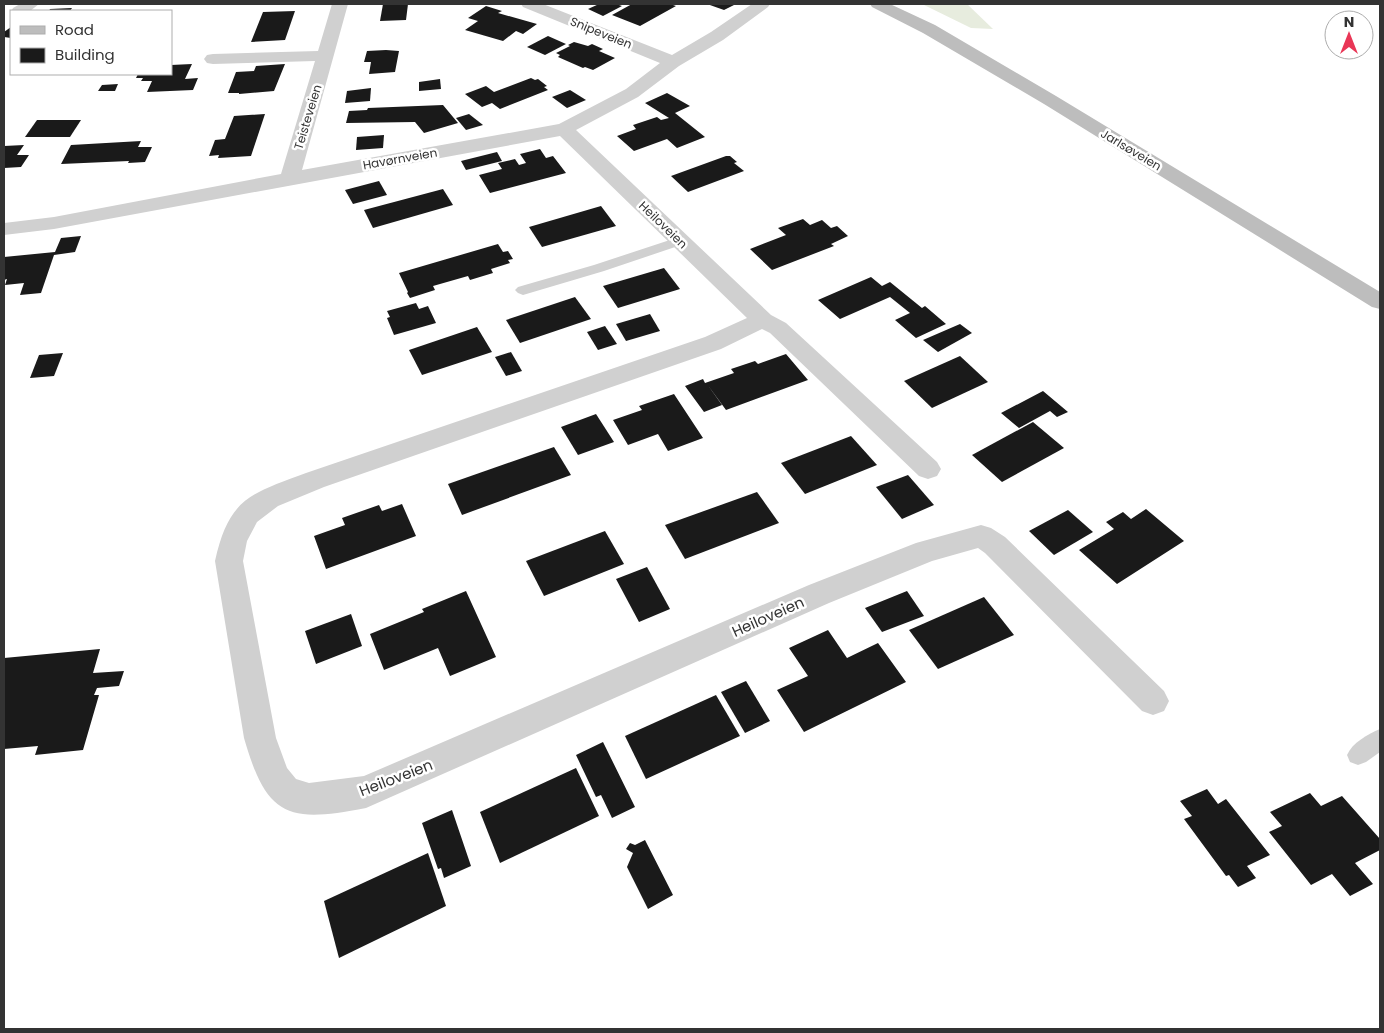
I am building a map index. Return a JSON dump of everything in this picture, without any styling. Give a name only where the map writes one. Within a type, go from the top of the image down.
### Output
[{"type":"street","name":"Teisteveien","points":[[290,178],[340,4]]},
{"type":"street","name":"Snipeveien","points":[[530,4],[673,62]]},
{"type":"street","name":"Havørnveien","points":[[4,229],[54,223],[564,129],[632,93],[673,62],[717,36],[762,4]]},
{"type":"street","name":"Jarlsøveien","points":[[878,4],[929,30],[1042,95],[1380,302]]},
{"type":"street","points":[[212,59],[325,56]]},
{"type":"street","name":"Heiloveien","points":[[564,129],[763,320],[785,334],[928,469]]},
{"type":"street","name":"Heiloveien","points":[[763,320],[713,343],[315,480],[257,504],[243,518],[232,539],[230,561],[260,738],[266,761],[278,786],[296,798],[318,801],[366,792],[820,594],[926,551],[981,536],[994,545],[1153,701]]},
{"type":"lane","points":[[523,290],[679,241]]},
{"type":"lane","points":[[1358,756],[1380,739]]},
{"type":"shaded area","points":[[922,4],[967,4],[993,29],[971,28]]},
{"type":"building","points":[[383,4],[408,4],[406,20],[380,21]]},
{"type":"building","points":[[599,4],[622,6],[603,16],[588,9]]},
{"type":"building","points":[[632,4],[675,4],[673,5],[676,6],[640,26],[612,15]]},
{"type":"building","points":[[707,4],[736,4],[724,10]]},
{"type":"building","points":[[486,6],[502,11],[498,13],[537,24],[523,34],[516,31],[503,41],[465,30],[478,21],[468,18]]},
{"type":"building","points":[[72,8],[71,10],[50,9]]},
{"type":"building","points":[[295,11],[285,40],[251,42],[263,12]]},
{"type":"building","points":[[10,28],[10,38],[4,37],[4,32]]},
{"type":"building","points":[[548,36],[566,44],[545,55],[527,47]]},
{"type":"building","points":[[574,42],[588,46],[592,44],[603,49],[599,51],[615,58],[593,70],[583,68],[558,57],[560,55],[556,53]]},
{"type":"building","points":[[367,51],[399,51],[395,72],[369,74],[371,62],[364,62]]},
{"type":"building","points":[[192,64],[185,79],[198,78],[193,90],[147,92],[152,81],[141,81],[143,78],[136,78],[138,75],[172,75],[172,65]]},
{"type":"building","points":[[285,64],[274,91],[228,93],[236,72],[254,71],[256,66]]},
{"type":"building","points":[[531,78],[538,79],[547,86],[544,87],[548,90],[500,109],[492,103],[482,107],[465,94],[486,86],[494,92]]},
{"type":"building","points":[[440,79],[441,89],[419,91],[419,82]]},
{"type":"building","points":[[118,84],[115,91],[98,91],[102,85]]},
{"type":"building","points":[[371,88],[370,101],[345,103],[347,91]]},
{"type":"building","points":[[570,90],[586,100],[567,108],[552,97]]},
{"type":"building","points":[[667,93],[690,106],[675,113],[705,137],[677,148],[667,139],[634,151],[617,136],[636,129],[633,125],[657,117],[661,120],[669,118],[645,103]]},
{"type":"building","points":[[443,105],[458,123],[424,133],[415,122],[346,123],[349,111],[367,110],[368,108]]},
{"type":"building","points":[[265,114],[251,156],[218,158],[219,155],[209,156],[215,140],[225,139],[234,116]]},
{"type":"building","points":[[469,114],[483,125],[466,130],[456,118]]},
{"type":"building","points":[[37,120],[81,120],[70,137],[25,137]]},
{"type":"building","points":[[384,135],[383,148],[356,150],[357,137]]},
{"type":"building","points":[[141,141],[138,147],[152,147],[145,162],[61,164],[71,145]]},
{"type":"building","points":[[24,145],[17,155],[29,155],[21,167],[4,168],[4,146]]},
{"type":"building","points":[[540,149],[546,158],[553,156],[566,173],[490,193],[479,175],[502,169],[498,163],[515,159],[519,165],[526,163],[520,154]]},
{"type":"building","points":[[497,152],[502,161],[466,170],[461,161]]},
{"type":"building","points":[[730,156],[737,162],[734,163],[744,171],[688,192],[671,176]]},
{"type":"building","points":[[379,181],[387,195],[353,204],[345,190]]},
{"type":"building","points":[[443,189],[453,205],[373,228],[364,210]]},
{"type":"building","points":[[601,206],[616,226],[542,247],[529,227]]},
{"type":"building","points":[[803,219],[810,225],[822,220],[831,228],[837,226],[848,236],[831,244],[834,246],[772,270],[750,249],[786,235],[778,228]]},
{"type":"building","points":[[81,236],[75,252],[54,255],[41,293],[20,295],[24,283],[5,285],[7,279],[4,280],[4,257],[55,252],[61,238]]},
{"type":"building","points":[[498,244],[503,252],[508,251],[513,259],[508,260],[510,263],[491,269],[493,273],[470,280],[468,276],[433,286],[435,290],[410,298],[407,293],[399,273]]},
{"type":"building","points":[[664,268],[680,289],[618,308],[603,286]]},
{"type":"building","points":[[871,277],[882,286],[890,282],[922,308],[925,306],[946,324],[916,338],[895,320],[910,313],[890,297],[840,319],[818,300]]},
{"type":"building","points":[[575,297],[591,319],[520,343],[506,320]]},
{"type":"building","points":[[416,303],[419,309],[428,306],[436,323],[394,335],[387,318],[390,317],[387,311]]},
{"type":"building","points":[[650,314],[660,331],[626,341],[616,324]]},
{"type":"building","points":[[960,324],[972,333],[938,352],[923,340]]},
{"type":"building","points":[[605,326],[617,344],[598,350],[587,332]]},
{"type":"building","points":[[477,327],[492,352],[422,375],[409,350]]},
{"type":"building","points":[[511,352],[522,371],[506,376],[495,357]]},
{"type":"building","points":[[63,353],[54,376],[30,378],[39,355]]},
{"type":"building","points":[[786,354],[808,380],[726,410],[707,384],[722,405],[704,412],[685,386],[703,379],[705,383],[734,373],[731,369],[755,361],[758,364]]},
{"type":"building","points":[[960,356],[988,382],[932,408],[904,381]]},
{"type":"building","points":[[1043,391],[1068,412],[1057,417],[1050,411],[1019,428],[1001,413]]},
{"type":"building","points":[[674,394],[703,438],[668,451],[658,434],[628,445],[613,420],[642,410],[639,406]]},
{"type":"building","points":[[596,414],[614,442],[578,455],[561,427]]},
{"type":"building","points":[[1033,422],[1064,448],[1002,482],[972,455]]},
{"type":"building","points":[[851,436],[877,465],[805,494],[781,463]]},
{"type":"building","points":[[554,447],[571,475],[462,515],[448,484]]},
{"type":"building","points":[[908,475],[934,505],[902,519],[876,487]]},
{"type":"building","points":[[757,492],[779,523],[685,559],[665,525]]},
{"type":"building","points":[[402,504],[416,536],[326,569],[314,536],[345,525],[342,518],[379,505],[382,511]]},
{"type":"building","points":[[1146,509],[1184,541],[1117,584],[1079,550],[1114,529],[1106,522],[1123,512],[1131,519]]},
{"type":"building","points":[[1068,510],[1093,532],[1054,555],[1029,531]]},
{"type":"building","points":[[605,531],[624,564],[544,596],[526,561]]},
{"type":"building","points":[[647,567],[670,609],[639,622],[616,579]]},
{"type":"building","points":[[466,591],[496,657],[450,676],[438,648],[384,670],[370,634],[424,612],[422,609]]},
{"type":"building","points":[[907,591],[924,616],[882,632],[865,608]]},
{"type":"building","points":[[984,597],[1014,635],[938,669],[909,630]]},
{"type":"building","points":[[351,614],[362,646],[316,664],[305,631]]},
{"type":"building","points":[[828,630],[847,658],[878,643],[906,682],[804,732],[777,690],[808,676],[789,648]]},
{"type":"building","points":[[100,649],[93,673],[124,671],[119,686],[97,688],[94,695],[99,695],[83,750],[35,755],[38,746],[4,749],[4,658]]},
{"type":"building","points":[[746,681],[770,721],[745,733],[721,692]]},
{"type":"building","points":[[716,695],[740,736],[646,779],[625,736]]},
{"type":"building","points":[[603,742],[635,807],[612,818],[601,795],[596,797],[576,755]]},
{"type":"building","points":[[576,768],[599,816],[500,863],[480,812]]},
{"type":"building","points":[[1207,789],[1218,804],[1226,799],[1270,855],[1247,866],[1256,878],[1238,887],[1229,875],[1226,876],[1184,819],[1192,816],[1180,801]]},
{"type":"building","points":[[1310,793],[1321,806],[1342,796],[1380,839],[1380,850],[1355,863],[1373,884],[1350,896],[1332,874],[1311,885],[1269,832],[1282,826],[1270,812]]},
{"type":"building","points":[[452,810],[471,866],[444,878],[441,868],[438,869],[422,823]]},
{"type":"building","points":[[645,840],[673,895],[648,909],[627,867],[633,853],[626,849],[630,843],[635,845]]},
{"type":"building","points":[[428,853],[446,906],[339,958],[324,901]]}]
